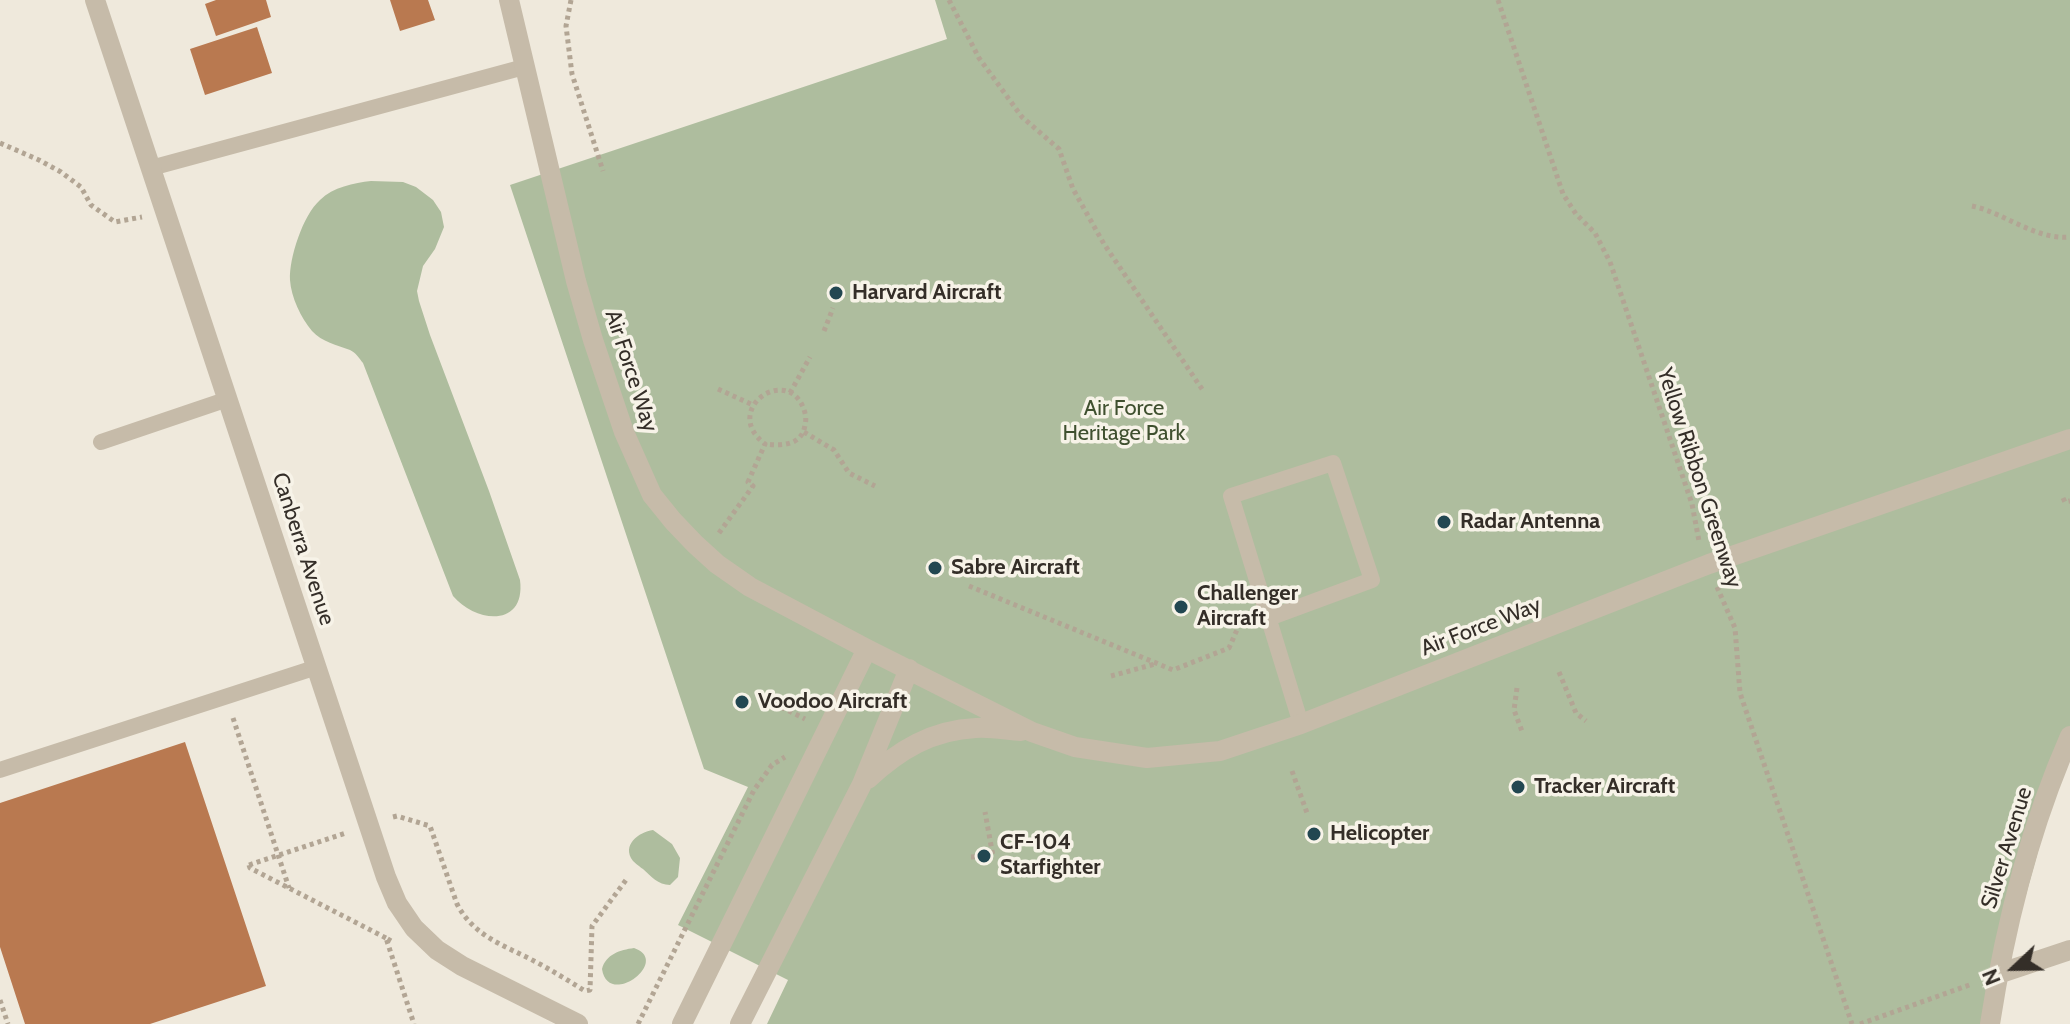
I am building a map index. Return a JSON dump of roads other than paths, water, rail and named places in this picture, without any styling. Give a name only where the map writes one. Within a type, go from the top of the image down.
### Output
[{"type":"street","name":"Canberra Avenue","points":[[95,0],[397,903],[414,928],[437,950],[462,966],[578,1024]]},
{"type":"street","name":"Air Force Way","points":[[509,0],[593,340],[624,432],[652,495],[704,553],[750,587],[1032,732],[1075,747],[1147,758],[1220,751],[1301,724],[1709,564],[2070,439]]},
{"type":"street","points":[[682,1024],[867,649]]},
{"type":"street","points":[[740,1024],[862,784],[909,669]]},
{"type":"street","points":[[862,784],[900,751],[952,731],[979,728],[1032,732]]},
{"type":"street","name":"Silver Avenue","points":[[1990,1024],[1998,974],[2024,865],[2070,736]]},
{"type":"street","points":[[1998,974],[2070,950]]},
{"type":"lane","points":[[151,168],[524,67]]},
{"type":"lane","points":[[101,442],[228,399]]},
{"type":"lane","points":[[1269,618],[1372,580],[1333,463],[1231,496],[1301,724]]},
{"type":"lane","points":[[0,770],[317,667]]},
{"type":"place","name":"Harvard Aircraft","points":[[836,293]]},
{"type":"place","name":"Radar Antenna","points":[[1444,522]]},
{"type":"place","name":"Sabre Aircraft","points":[[935,568]]},
{"type":"place","name":"Challenger Aircraft","points":[[1181,607]]},
{"type":"place","name":"Voodoo Aircraft","points":[[742,702]]},
{"type":"place","name":"Tracker Aircraft","points":[[1518,787]]},
{"type":"place","name":"Helicopter","points":[[1314,834]]},
{"type":"place","name":"CF-104 Starfighter","points":[[984,856]]},
{"type":"park label","name":"Air Force Heritage Park","points":[[1124,422]]}]
